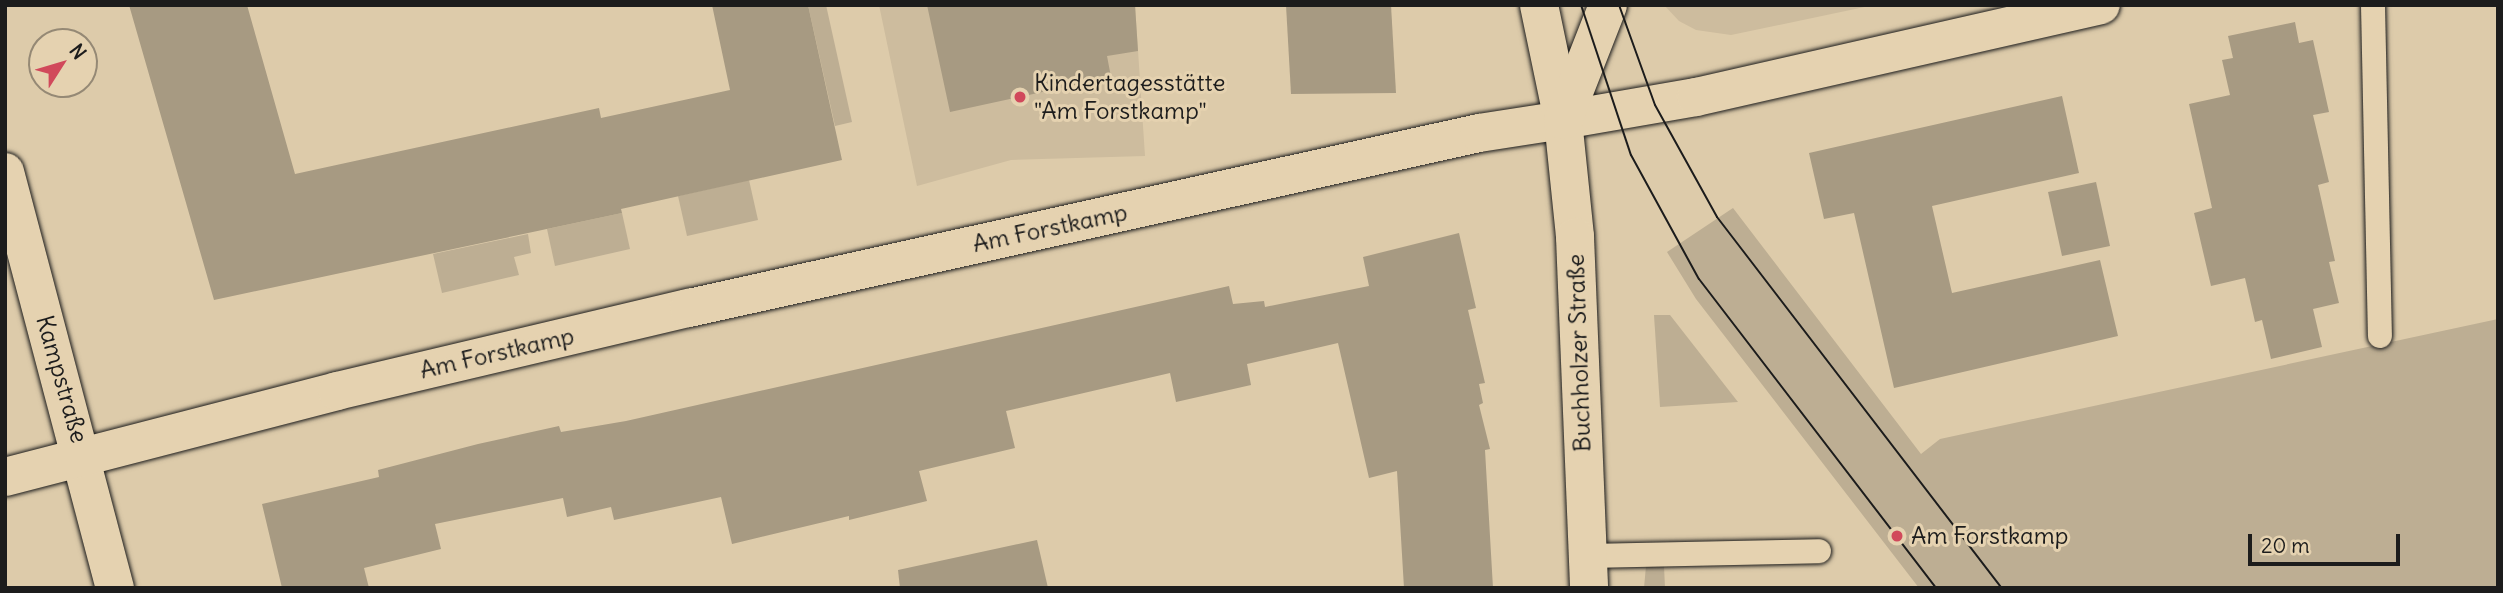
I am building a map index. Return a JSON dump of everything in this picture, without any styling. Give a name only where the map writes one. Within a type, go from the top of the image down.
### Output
[{"type":"street","name":"Buchholzer Straße","points":[[1539,5],[1563,120],[1575,237],[1589,572]]},
{"type":"street","name":"Buchholzer Straße","points":[[1563,120],[1608,5]]},
{"type":"street","name":"Am Forstkamp","points":[[5,477],[337,391],[702,305],[1479,133],[1696,97],[2101,5]]},
{"type":"street","name":"Kampstraße","points":[[5,172],[84,457],[115,588]]},
{"type":"lane","points":[[2373,5],[2380,336]]},
{"type":"lane","points":[[1589,572],[1819,551]]},
{"type":"shaded area","points":[[808,5],[826,5],[852,122],[835,126]]},
{"type":"shaded area","name":"Kindertagesstätte \"Am Forstkamp\"","points":[[879,5],[1135,5],[1145,156],[1011,160],[917,186]]},
{"type":"shaded area","points":[[1664,5],[1874,5],[1731,35],[1696,30],[1679,21]]},
{"type":"shaded area","points":[[749,180],[758,220],[687,236],[678,196]]},
{"type":"shaded area","points":[[1733,208],[1921,454],[1940,439],[2498,319],[2498,588],[1919,588],[1696,299],[1667,252]]},
{"type":"shaded area","points":[[622,213],[630,249],[555,266],[547,229]]},
{"type":"shaded area","points":[[528,234],[531,253],[514,257],[519,275],[442,293],[433,254]]},
{"type":"shaded area","points":[[1654,315],[1670,315],[1738,402],[1660,407]]},
{"type":"shaded area","points":[[1646,566],[1664,566],[1665,588],[1644,588]]},
{"type":"building","points":[[129,5],[247,5],[295,174],[599,108],[601,118],[730,90],[712,5],[808,5],[842,160],[621,209],[622,213],[214,300]]},
{"type":"building","points":[[927,5],[1135,5],[1138,51],[1107,56],[1111,77],[950,112]]},
{"type":"building","points":[[1286,5],[1391,5],[1396,93],[1291,94]]},
{"type":"building","points":[[2295,22],[2299,43],[2313,40],[2329,112],[2313,115],[2329,182],[2318,185],[2335,261],[2329,262],[2339,303],[2313,309],[2322,347],[2271,359],[2262,320],[2255,322],[2245,278],[2211,286],[2194,213],[2212,208],[2189,104],[2230,95],[2222,60],[2233,58],[2228,36]]},
{"type":"building","points":[[2062,96],[2079,173],[1932,206],[1952,293],[2100,260],[2118,336],[1894,388],[1854,213],[1824,219],[1809,153]]},
{"type":"building","points":[[2096,182],[2110,246],[2062,256],[2048,192]]},
{"type":"building","points":[[1459,233],[1476,308],[1468,310],[1485,383],[1479,384],[1483,403],[1479,405],[1490,449],[1485,450],[1493,588],[1404,588],[1397,471],[1369,478],[1338,343],[1247,364],[1251,385],[1176,402],[1170,373],[1006,411],[1015,448],[919,471],[927,501],[849,520],[849,516],[732,544],[721,497],[614,520],[611,507],[567,517],[563,498],[435,524],[441,549],[364,568],[369,588],[282,588],[262,504],[379,477],[378,470],[478,444],[559,426],[561,432],[626,421],[1229,286],[1233,304],[1264,301],[1265,307],[1369,286],[1363,257]]},
{"type":"building","points":[[1037,540],[1048,588],[900,588],[898,570]]},
{"type":"tram line","points":[[1581,5],[1631,155],[1699,279],[1936,588]]},
{"type":"tram line","points":[[1619,5],[1655,105],[1717,217],[2002,588]]},
{"type":"place","name":"Kindertagesstätte \"Am Forstkamp\"","points":[[1020,97]]},
{"type":"place","name":"Am Forstkamp","points":[[1897,536]]}]
